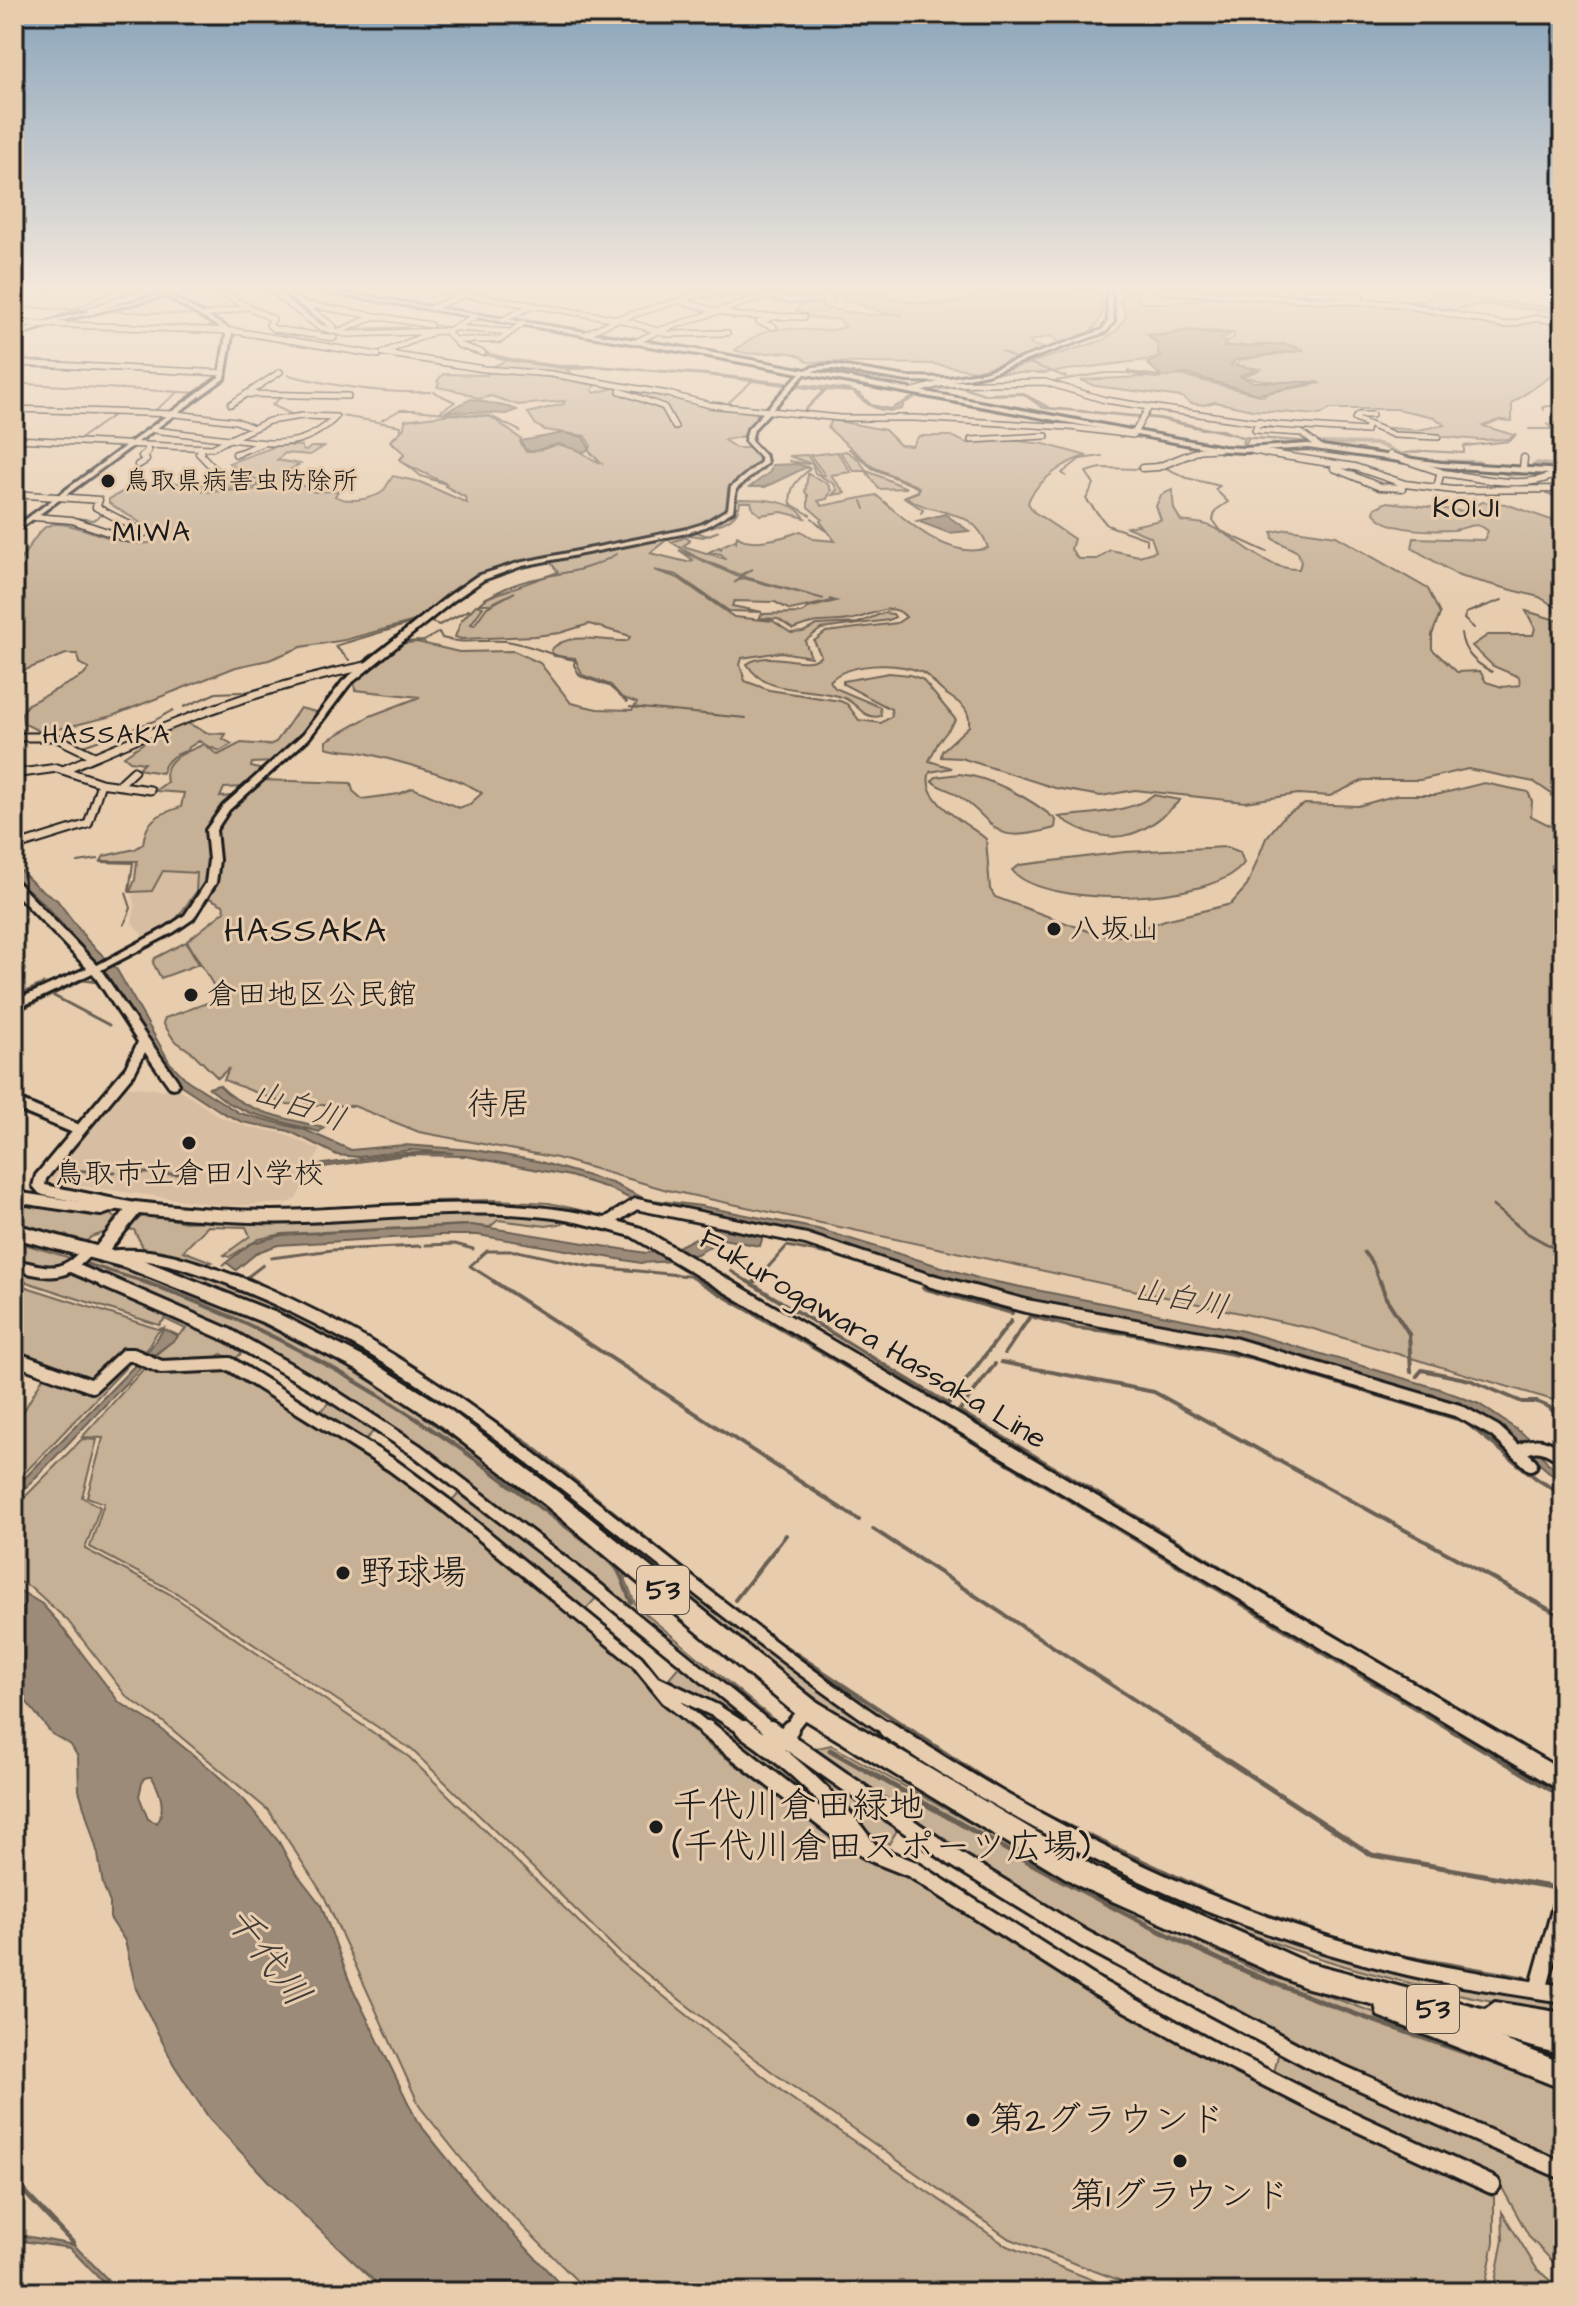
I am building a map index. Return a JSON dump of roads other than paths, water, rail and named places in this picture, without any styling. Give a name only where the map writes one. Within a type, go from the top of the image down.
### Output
[{"type":"highway","name":"53","points":[[14,1231],[99,1253],[273,1319],[365,1366],[443,1416],[551,1498],[806,1708],[1088,1877],[1304,1974],[1563,2042]]},
{"type":"highway","points":[[1304,1974],[1563,2076]]},
{"type":"highway","points":[[1395,1999],[1563,2026]]},
{"type":"main road","points":[[955,399],[1218,449],[1253,451],[1318,447],[1560,475]]},
{"type":"main road","points":[[14,885],[97,968],[14,1006]]},
{"type":"main road","name":"Fukurogawara Hassaka Line","points":[[135,1208],[232,1217],[489,1206],[608,1222],[664,1247],[1563,1782]]},
{"type":"main road","points":[[99,1253],[135,1208]]},
{"type":"street","points":[[15,530],[197,399]]},
{"type":"street","points":[[231,404],[239,399]]},
{"type":"street","points":[[641,399],[664,407],[675,427]]},
{"type":"street","points":[[686,399],[710,405],[840,418],[914,418],[1135,433],[1149,407]]},
{"type":"street","points":[[173,1083],[162,1071],[97,968],[189,917],[211,883],[214,860],[211,830],[242,790],[306,736],[346,683],[457,594],[489,575],[537,561],[685,532],[727,515],[733,506],[733,488],[763,465],[764,458],[748,441],[753,425],[778,399]]},
{"type":"street","points":[[1100,399],[1259,421],[1363,431],[1367,426]]},
{"type":"street","points":[[14,409],[176,414],[236,421],[251,427]]},
{"type":"street","points":[[14,439],[202,449],[215,448],[230,439],[251,427],[296,415],[336,417],[323,433],[295,444],[239,440],[230,439],[154,430]]},
{"type":"street","points":[[1372,415],[1356,416],[1357,422],[1397,435],[1438,437]]},
{"type":"street","points":[[1259,421],[1254,429],[1301,433],[1318,447]]},
{"type":"street","points":[[1045,426],[1046,441],[1052,443]]},
{"type":"street","points":[[971,440],[1001,436],[1040,439],[1046,436]]},
{"type":"street","points":[[239,440],[230,447],[248,449]]},
{"type":"street","points":[[236,454],[265,442]]},
{"type":"street","points":[[138,465],[146,460],[142,456],[148,451],[146,446]]},
{"type":"street","points":[[202,449],[199,453],[216,471],[213,473]]},
{"type":"street","points":[[1142,468],[1164,466],[1200,450],[1218,449]]},
{"type":"street","points":[[1253,451],[1288,462],[1362,469],[1416,485],[1505,492],[1512,487],[1563,489]]},
{"type":"street","points":[[1387,455],[1442,473],[1527,482],[1560,475]]},
{"type":"street","points":[[1524,458],[1527,469]]},
{"type":"street","points":[[1331,465],[1380,487],[1417,489],[1416,485]]},
{"type":"street","points":[[1437,487],[1437,479],[1442,473]]},
{"type":"street","points":[[1527,482],[1541,489]]},
{"type":"street","points":[[14,494],[100,501],[96,507],[145,533]]},
{"type":"street","points":[[34,517],[72,520],[128,539]]},
{"type":"street","points":[[63,770],[268,688],[366,666]]},
{"type":"street","points":[[14,737],[55,737],[94,756]]},
{"type":"street","points":[[14,774],[43,768],[63,770],[100,783],[150,790]]},
{"type":"street","points":[[120,784],[134,771]]},
{"type":"street","points":[[14,847],[88,824],[100,783]]},
{"type":"street","points":[[135,1208],[43,1190],[39,1186],[40,1178],[131,1069],[144,1042]]},
{"type":"street","points":[[14,1103],[79,1130]]},
{"type":"street","points":[[14,1197],[101,1210],[115,1205]]},
{"type":"street","points":[[608,1222],[636,1204],[806,1239],[919,1278],[1026,1306],[1233,1344],[1459,1411],[1495,1431],[1531,1464]]},
{"type":"street","points":[[14,1265],[62,1273],[99,1253],[132,1251],[217,1273],[256,1289],[382,1355],[517,1445],[732,1616],[864,1714],[1007,1802],[1131,1867],[1213,1904],[1377,1959],[1439,1974],[1563,1994]]},
{"type":"street","points":[[73,1268],[228,1335],[324,1390],[416,1450],[598,1590],[778,1745],[793,1765],[859,1832],[872,1853]]},
{"type":"street","points":[[14,1358],[92,1386],[125,1355],[161,1367],[230,1364],[392,1465],[445,1504],[637,1661],[667,1698],[784,1791],[872,1853],[912,1869],[1097,1987],[1221,2055],[1327,2109],[1492,2185]]},
{"type":"street","points":[[1518,1452],[1534,1442],[1563,1457]]},
{"type":"street","points":[[654,1682],[680,1692],[778,1745],[1083,1938],[1311,2060],[1563,2171]]},
{"type":"street","points":[[778,1745],[806,1708]]},
{"type":"street","points":[[1538,1990],[1563,1900]]},
{"type":"water","points":[[471,399],[517,410],[506,414],[447,411]]},
{"type":"water","points":[[861,399],[871,405],[891,409],[913,399],[904,403],[902,409],[894,411],[869,405]]},
{"type":"water","points":[[1030,399],[1050,408],[1160,418],[1210,429],[1160,419],[1043,408]]},
{"type":"water","points":[[564,433],[583,437],[590,449],[583,452],[558,444],[531,452],[525,449],[521,441]]},
{"type":"water","points":[[1236,435],[1343,444],[1249,438],[1244,447],[1252,450],[1242,448],[1243,438]]},
{"type":"water","points":[[797,464],[807,467],[765,487],[750,487],[770,472],[772,465]]},
{"type":"water","points":[[234,471],[261,487],[210,490],[193,485],[217,474]]},
{"type":"water","points":[[945,514],[969,531],[949,533],[917,521]]},
{"type":"water","points":[[14,864],[36,886],[57,900],[88,941],[116,968],[170,1063],[187,1080],[239,1113],[305,1130],[351,1150],[404,1145],[475,1150],[537,1161],[612,1183],[645,1199],[701,1206],[818,1229],[981,1279],[1243,1331],[1440,1389],[1479,1404],[1529,1438],[1548,1463],[1563,1473],[1563,1484],[1496,1426],[1288,1356],[1004,1297],[765,1229],[760,1246],[723,1239],[697,1254],[673,1261],[641,1263],[478,1235],[440,1235],[278,1245],[258,1252],[236,1270],[227,1263],[223,1265],[250,1244],[282,1235],[472,1225],[646,1253],[678,1247],[715,1228],[756,1236],[759,1227],[635,1201],[608,1188],[570,1176],[465,1156],[406,1155],[316,1168],[317,1165],[404,1153],[453,1153],[410,1150],[359,1157],[337,1155],[289,1131],[242,1122],[223,1113],[173,1080],[154,1042],[149,1040],[106,973],[44,904],[14,877]]},
{"type":"water","points":[[219,1085],[254,1108],[324,1128],[319,1132],[250,1113],[228,1103],[209,1088]]},
{"type":"water","points":[[164,1329],[177,1335],[177,1338],[151,1357],[14,1500],[14,1489],[145,1355]]},
{"type":"water","name":"千代川","points":[[14,1587],[42,1604],[119,1702],[155,1724],[213,1771],[245,1801],[279,1842],[294,1870],[321,1905],[351,1985],[417,2121],[471,2188],[567,2292],[386,2292],[271,2184],[209,2118],[174,2065],[136,1989],[125,1941],[110,1918],[110,1903],[79,1790],[78,1757],[71,1745],[52,1734],[14,1686]],"holes":[[[152,1777],[162,1806],[156,1823],[148,1819],[139,1796],[143,1779]]]},
{"type":"water","points":[[14,2234],[74,2245],[120,2292],[112,2292],[70,2248],[14,2240]]},
{"type":"waterway","points":[[153,412],[170,399]]},
{"type":"waterway","points":[[279,399],[272,405],[293,415]]},
{"type":"waterway","points":[[441,411],[455,402],[448,399]]},
{"type":"waterway","points":[[726,405],[733,399]]},
{"type":"waterway","points":[[1544,410],[1543,407],[1563,404]]},
{"type":"waterway","points":[[382,420],[400,410],[413,410],[492,417],[520,431]]},
{"type":"waterway","points":[[78,440],[112,416]]},
{"type":"waterway","points":[[342,416],[401,426],[400,432],[390,441],[405,454],[400,459],[421,476],[446,484]]},
{"type":"waterway","points":[[1529,429],[1551,429],[1548,424]]},
{"type":"waterway","points":[[1425,451],[1464,453],[1464,446],[1510,441],[1516,434]]},
{"type":"waterway","points":[[1322,443],[1379,444],[1405,457],[1478,462],[1509,474],[1525,473],[1537,463],[1563,468]]},
{"type":"waterway","points":[[1281,446],[1297,445]]},
{"type":"waterway","points":[[1325,446],[1352,449]]},
{"type":"waterway","points":[[849,449],[872,468],[917,487],[918,491],[904,497],[923,510],[921,513]]},
{"type":"waterway","points":[[1361,449],[1378,452]]},
{"type":"waterway","points":[[1399,454],[1423,451]]},
{"type":"waterway","points":[[1066,476],[1062,473],[1080,459],[1102,456]]},
{"type":"waterway","points":[[789,461],[808,464]]},
{"type":"waterway","points":[[805,467],[810,469],[798,480],[790,498],[791,504],[810,515]]},
{"type":"waterway","points":[[1164,467],[1187,478],[1220,486],[1215,489],[1228,502],[1216,510]]},
{"type":"waterway","points":[[1139,469],[1101,468],[1086,472],[1094,484],[1086,499],[1107,525],[1147,539],[1147,544]]},
{"type":"waterway","points":[[1546,494],[1563,499]]},
{"type":"waterway","points":[[862,501],[865,509]]},
{"type":"waterway","points":[[1215,512],[1213,520],[1221,531],[1267,552]]},
{"type":"waterway","points":[[75,518],[93,520],[105,513]]},
{"type":"waterway","points":[[812,518],[826,531]]},
{"type":"waterway","points":[[93,524],[131,535],[139,532]]},
{"type":"waterway","points":[[479,604],[513,585],[584,568],[616,554]]},
{"type":"waterway","points":[[1474,628],[1464,619],[1466,613],[1502,600]]},
{"type":"waterway","points":[[428,621],[439,625],[469,610]]},
{"type":"waterway","points":[[349,660],[335,646],[412,623]]},
{"type":"waterway","points":[[401,642],[424,641],[439,632],[442,638],[450,640],[506,641],[524,645],[575,660],[574,665],[580,676],[609,686],[627,702]]},
{"type":"waterway","points":[[1461,633],[1464,646],[1471,656],[1492,672]]},
{"type":"waterway","points":[[367,658],[391,640]]},
{"type":"waterway","points":[[293,680],[335,667]]},
{"type":"waterway","points":[[245,692],[284,682]]},
{"type":"waterway","points":[[184,707],[216,693],[242,692]]},
{"type":"waterway","points":[[630,707],[746,718]]},
{"type":"waterway","points":[[83,746],[154,721],[173,710]]},
{"type":"waterway","points":[[78,862],[98,859]]},
{"type":"waterway","points":[[101,862],[133,863],[129,891]]},
{"type":"waterway","points":[[124,925],[131,908],[126,893]]},
{"type":"waterway","points":[[14,946],[21,943]]},
{"type":"waterway","points":[[14,1013],[83,980],[98,982]]},
{"type":"waterway","points":[[14,997],[43,984]]},
{"type":"waterway","points":[[52,995],[109,1025]]},
{"type":"waterway","points":[[109,1103],[121,1090]]},
{"type":"waterway","points":[[58,1170],[115,1172]]},
{"type":"waterway","points":[[121,1173],[148,1173]]},
{"type":"waterway","points":[[167,1174],[189,1174]]},
{"type":"waterway","points":[[1493,1206],[1527,1233],[1563,1253]]},
{"type":"waterway","points":[[425,1245],[455,1244],[473,1249]]},
{"type":"waterway","points":[[271,1258],[332,1250],[420,1246]]},
{"type":"waterway","points":[[754,1283],[787,1246],[828,1254]]},
{"type":"waterway","points":[[497,1283],[470,1266],[487,1251],[517,1251],[587,1266],[689,1276],[702,1283]]},
{"type":"waterway","points":[[1364,1252],[1373,1264],[1380,1283]]},
{"type":"waterway","points":[[87,1264],[144,1282]]},
{"type":"waterway","points":[[246,1278],[263,1265]]},
{"type":"waterway","points":[[731,1271],[750,1283]]},
{"type":"waterway","points":[[248,1277],[259,1283]]},
{"type":"waterway","points":[[255,1281],[270,1290]]},
{"type":"waterway","points":[[493,1281],[859,1520]]},
{"type":"waterway","points":[[698,1281],[933,1417]]},
{"type":"waterway","points":[[747,1281],[948,1404],[1011,1321]]},
{"type":"waterway","points":[[1380,1281],[1386,1298],[1409,1334],[1411,1372]]},
{"type":"waterway","points":[[144,1282],[148,1283]]},
{"type":"waterway","points":[[144,1282],[195,1301],[297,1348],[393,1404],[486,1467],[602,1554],[617,1569],[631,1602]]},
{"type":"waterway","points":[[923,1288],[1012,1313]]},
{"type":"waterway","points":[[1005,1353],[1031,1315],[1035,1315]]},
{"type":"waterway","points":[[1034,1317],[1077,1328],[1127,1333],[1253,1358],[1464,1421],[1537,1479],[1563,1495]]},
{"type":"waterway","points":[[397,1357],[534,1448],[736,1611]]},
{"type":"waterway","points":[[1001,1362],[1154,1392],[1563,1617]]},
{"type":"waterway","points":[[995,1364],[959,1411],[1453,1706]]},
{"type":"waterway","points":[[1417,1376],[1422,1370],[1470,1380],[1522,1402],[1537,1402],[1549,1407],[1563,1421]]},
{"type":"waterway","points":[[948,1427],[1453,1731]]},
{"type":"waterway","points":[[873,1529],[1182,1731]]},
{"type":"waterway","points":[[735,1600],[786,1535]]},
{"type":"waterway","points":[[745,1618],[771,1637]]},
{"type":"waterway","points":[[783,1645],[909,1729]]},
{"type":"waterway","points":[[909,1729],[1003,1792],[1046,1816],[1227,1901]]},
{"type":"waterway","points":[[1179,1729],[1372,1855],[1556,1888],[1563,1865]]},
{"type":"waterway","points":[[1450,1729],[1563,1797]]},
{"type":"waterway","points":[[830,1750],[1068,1883],[1214,1957],[1325,2003],[1515,2070]]},
{"type":"waterway","points":[[1238,1905],[1331,1937],[1399,1956],[1524,1978]]},
{"type":"waterway","points":[[1544,2082],[1563,2089]]},
{"type":"waterway","points":[[14,2181],[73,2243]]},
{"type":"place","name":"鳥取県病害虫防除所","points":[[108,481]]},
{"type":"place","name":"八坂山","points":[[1054,929]]},
{"type":"place","name":"倉田地区公民館","points":[[191,995]]},
{"type":"place","name":"鳥取市立倉田小学校","points":[[189,1143]]},
{"type":"place","name":"野球場","points":[[343,1573]]},
{"type":"place","name":"千代川倉田緑地 (千代川倉田スポーツ広場)","points":[[656,1827]]},
{"type":"place","name":"第2グラウンド","points":[[973,2120]]},
{"type":"place","name":"第1グラウンド","points":[[1180,2161]]},
{"type":"district","name":"KOIJI","points":[[1467,508]]},
{"type":"district","name":"MIWA","points":[[152,532]]},
{"type":"district","name":"HASSAKA","points":[[107,735]]},
{"type":"district","name":"HASSAKA","points":[[306,931]]},
{"type":"district","name":"待居","points":[[499,1104]]},
{"type":"water label","name":"山白川","points":[[299,1106]]},
{"type":"water label","name":"山白川","points":[[1181,1299]]}]
